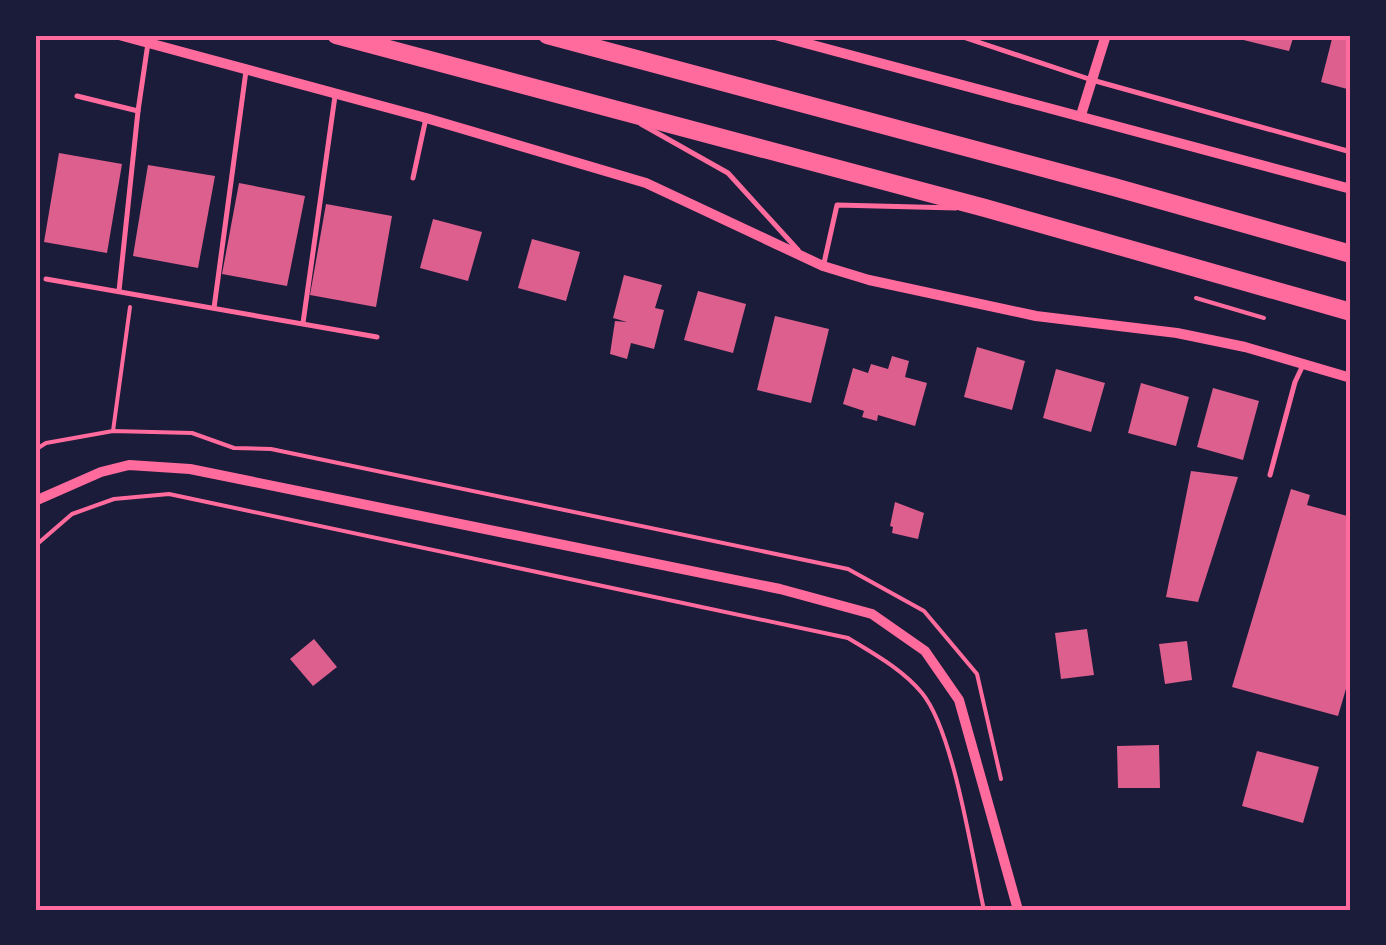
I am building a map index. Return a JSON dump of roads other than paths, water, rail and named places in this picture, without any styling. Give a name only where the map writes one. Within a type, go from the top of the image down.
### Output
[{"type":"main road","points":[[336,35],[985,208],[1351,312]]},
{"type":"main road","points":[[547,35],[1114,186],[1351,254]]},
{"type":"street","points":[[119,35],[426,118],[646,184],[823,266],[942,298],[1036,316],[1177,333],[1351,378]]},
{"type":"street","points":[[775,35],[811,40],[1351,190]]},
{"type":"street","points":[[1081,115],[1106,35]]},
{"type":"street","points":[[35,501],[101,472],[129,465],[190,470],[780,588],[872,614],[925,651],[959,700],[1018,910]]},
{"type":"lane","points":[[958,35],[1092,80],[1351,152]]},
{"type":"lane","points":[[119,291],[148,43]]},
{"type":"lane","points":[[214,308],[246,68]]},
{"type":"lane","points":[[302,324],[335,94]]},
{"type":"lane","points":[[78,96],[138,111]]},
{"type":"lane","points":[[621,113],[728,173],[804,258]]},
{"type":"lane","points":[[413,178],[426,118]]},
{"type":"lane","points":[[823,266],[837,206],[985,208]]},
{"type":"lane","points":[[46,279],[376,337]]},
{"type":"lane","points":[[1270,475],[1295,382],[1304,363]]}]
